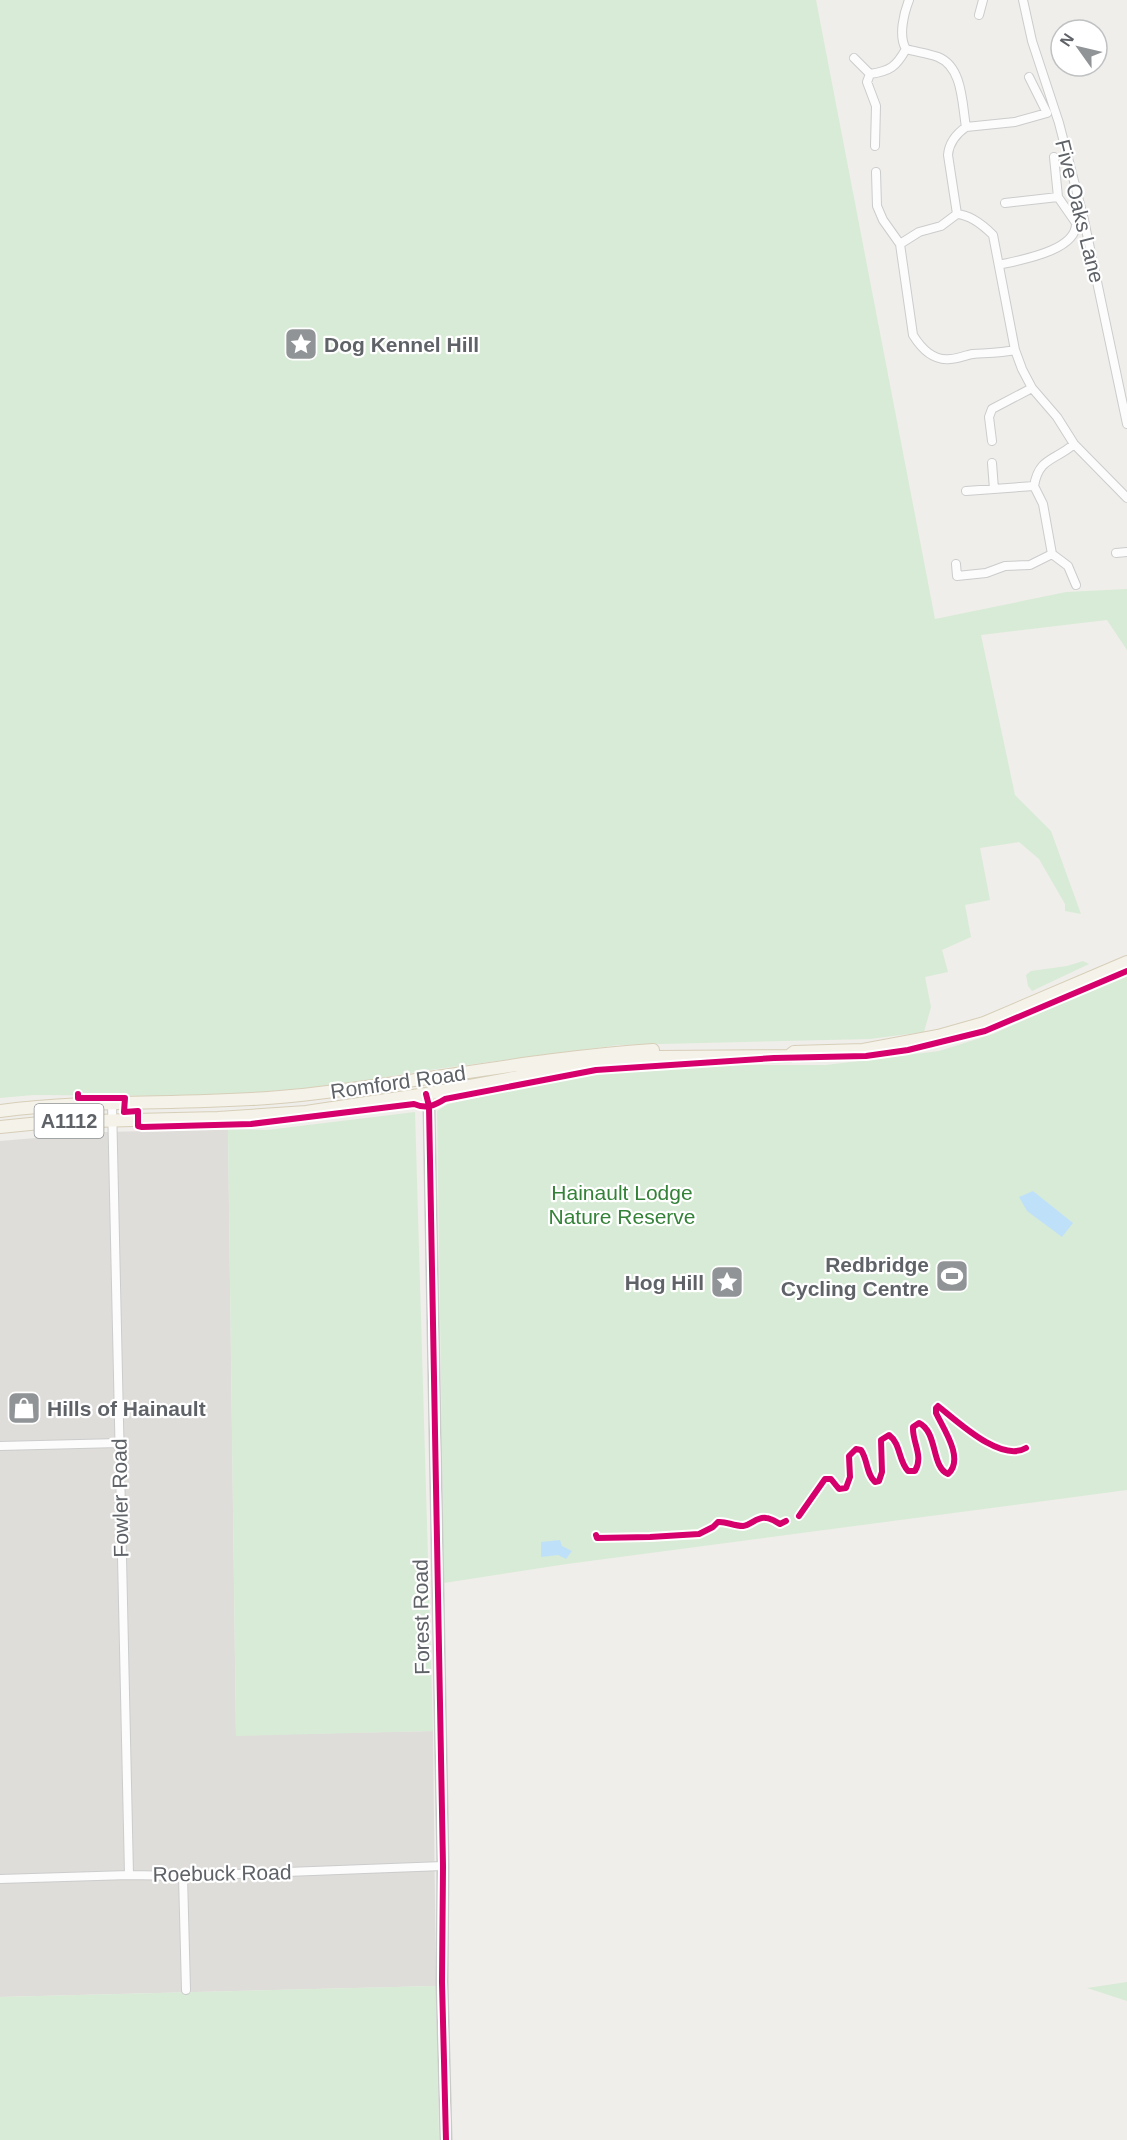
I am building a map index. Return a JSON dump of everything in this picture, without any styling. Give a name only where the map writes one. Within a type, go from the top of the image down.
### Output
[{"type":"main road","name":"Romford Road","points":[[0,1111],[47,1106],[236,1101],[291,1096],[418,1081],[594,1053],[655,1049],[791,1050],[794,1052],[863,1050],[938,1036],[994,1019],[1127,962]]},
{"type":"main road","name":"Romford Road","points":[[0,1127],[34,1122],[218,1118],[306,1112],[426,1094],[594,1063],[656,1057],[789,1056],[794,1052]]},
{"type":"street","points":[[909,0],[902,29],[902,44],[906,49],[938,57],[951,66],[959,84],[966,127]]},
{"type":"street","points":[[979,15],[983,0]]},
{"type":"street","name":"Five Oaks Lane","points":[[1023,0],[1032,41],[1059,123],[1084,220],[1127,424]]},
{"type":"street","points":[[870,74],[887,71],[900,61],[906,49]]},
{"type":"street","points":[[854,58],[870,74]]},
{"type":"street","points":[[870,74],[867,82],[876,106],[875,146]]},
{"type":"street","points":[[957,214],[948,148],[954,138],[966,127],[1015,122],[1047,112],[1029,77]]},
{"type":"street","points":[[999,265],[1041,255],[1072,237],[1076,223],[1058,197],[1054,157]]},
{"type":"street","points":[[876,172],[878,206],[883,220],[900,244],[913,335],[920,347],[936,357],[949,360],[970,354],[997,354],[1015,350]]},
{"type":"street","points":[[1005,203],[1058,197]]},
{"type":"street","points":[[900,244],[919,232],[941,226],[957,214],[963,214],[993,234],[1015,350],[1022,369],[1032,388],[1057,417],[1074,444],[1127,498]]},
{"type":"street","points":[[992,441],[989,417],[992,410],[1032,388]]},
{"type":"street","points":[[1074,444],[1063,454],[1038,468],[1034,486],[1043,504],[1052,554],[1068,566],[1076,585]]},
{"type":"street","points":[[992,463],[994,489]]},
{"type":"street","points":[[966,491],[1034,486]]},
{"type":"street","points":[[1116,553],[1127,552]]},
{"type":"street","points":[[956,564],[957,576],[986,573],[1005,566],[1030,565],[1052,554]]},
{"type":"street","name":"Forest Road","points":[[426,1094],[429,1118],[446,2140]]},
{"type":"street","name":"Fowler Road","points":[[112,1103],[129,1875]]},
{"type":"street","points":[[0,1446],[119,1443]]},
{"type":"street","name":"Roebuck Road","points":[[0,1879],[129,1875],[183,1876],[443,1866]]},
{"type":"street","points":[[183,1876],[186,1990]]},
{"type":"shaded area","points":[[228,1129],[236,1735],[433,1731],[436,1986],[0,1997],[0,1141],[106,1132]]},
{"type":"green space","points":[[0,0],[816,0],[935,619],[1066,592],[1127,589],[1127,650],[1107,620],[981,635],[1015,795],[1051,831],[1081,914],[1065,911],[1065,904],[1039,859],[1019,842],[980,848],[990,900],[965,905],[971,937],[942,950],[948,972],[925,977],[931,1007],[924,1032],[870,1039],[619,1045],[429,1070],[344,1084],[254,1093],[169,1096],[33,1095],[0,1098]]},
{"type":"green space","points":[[1083,961],[1089,964],[1032,991],[1028,986],[1026,975],[1031,971],[1067,966]]},
{"type":"green space","name":"Redbridge Cycling Centre","points":[[1127,974],[1127,1490],[567,1564],[444,1583],[437,1111],[448,1104],[598,1072],[647,1065],[826,1065],[939,1051],[993,1034]]},
{"type":"green space","points":[[415,1112],[433,1731],[236,1736],[228,1129],[267,1130]]},
{"type":"green space","points":[[1127,1982],[1127,2001],[1087,1988]]},
{"type":"green space","points":[[436,1986],[439,2140],[0,2140],[0,1997]]},
{"type":"water","points":[[1033,1191],[1073,1223],[1062,1237],[1027,1211],[1019,1197]]},
{"type":"water","points":[[560,1540],[562,1546],[572,1551],[566,1559],[558,1555],[541,1557],[541,1542]]},
{"type":"cycle path","points":[[78,1094],[78,1098],[125,1098],[124,1112],[138,1111],[138,1126],[142,1127],[251,1124],[414,1104],[430,1106],[445,1099],[596,1070],[774,1058],[866,1056],[908,1050],[985,1031],[1127,971]]},
{"type":"cycle path","points":[[426,1094],[429,1106],[446,2140]]},
{"type":"cycle path","points":[[799,1516],[825,1479],[831,1479],[839,1489],[846,1488],[850,1477],[849,1456],[856,1449],[861,1450],[872,1479],[875,1482],[879,1481],[882,1472],[881,1440],[889,1435],[896,1443],[905,1467],[908,1471],[915,1471],[918,1454],[913,1427],[919,1423],[929,1434],[939,1464],[948,1474],[953,1468],[954,1452],[936,1413],[938,1406],[968,1430],[992,1445],[1004,1450],[1016,1451],[1026,1448]]},
{"type":"cycle path","points":[[596,1535],[597,1538],[699,1534],[718,1522],[743,1526],[763,1518],[780,1524],[786,1521]]},
{"type":"place","name":"Dog Kennel Hill","points":[[301,344]]},
{"type":"place","name":"Redbridge Cycling Centre","points":[[952,1276]]},
{"type":"place","name":"Hog Hill","points":[[727,1282]]},
{"type":"place","name":"Hills of Hainault","points":[[24,1408]]},
{"type":"park label","name":"Hainault Lodge Nature Reserve","points":[[622,1204]]}]
